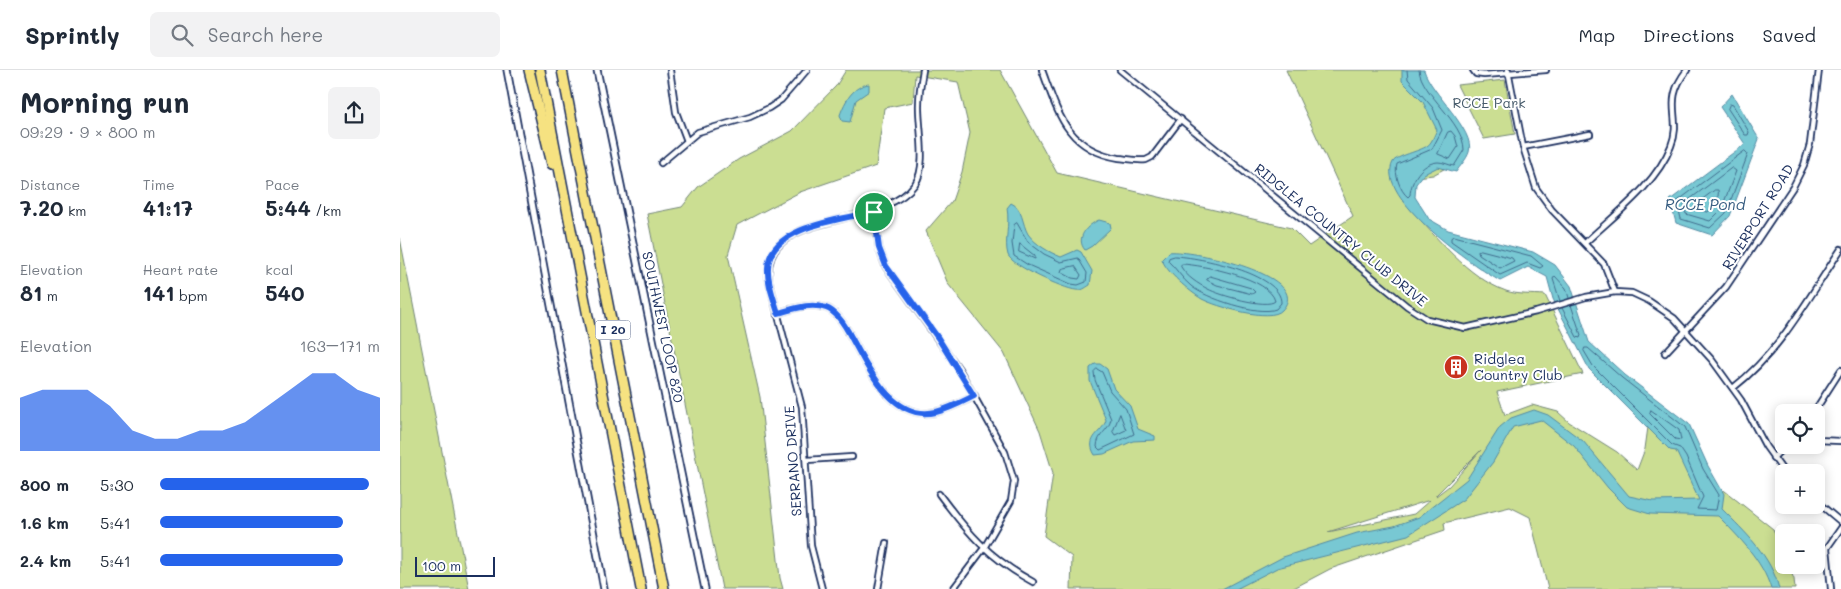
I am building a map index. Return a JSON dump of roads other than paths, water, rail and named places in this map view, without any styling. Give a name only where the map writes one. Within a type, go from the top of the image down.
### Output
[{"type":"highway","points":[[529,70],[550,156],[567,240],[575,250]]},
{"type":"highway","name":"I 20","points":[[540,70],[641,589]]},
{"type":"highway","name":"I 20","points":[[562,70],[664,589]]},
{"type":"street","points":[[507,70],[604,589]]},
{"type":"street","name":"SOUTHWEST LOOP 820","points":[[597,70],[705,589]]},
{"type":"street","points":[[670,70],[676,112],[687,141]]},
{"type":"street","points":[[662,163],[703,130],[750,117],[769,108],[781,100],[807,70]]},
{"type":"street","name":"SERRANO DRIVE","points":[[822,589],[812,546],[802,407],[768,268],[778,244],[801,230],[874,212],[912,187],[920,174],[918,104],[923,70]]},
{"type":"street","points":[[1042,70],[1055,106],[1069,132],[1094,152],[1104,156],[1146,160],[1152,157],[1182,119]]},
{"type":"street","name":"RIDGLEA COUNTRY CLUB DRIVE","points":[[1120,70],[1419,315],[1438,323],[1465,328],[1536,312],[1586,297],[1615,292],[1632,293],[1649,301],[1686,330],[1712,360],[1733,388],[1778,464]]},
{"type":"street","points":[[1473,70],[1476,74],[1484,75],[1546,70]]},
{"type":"street","points":[[1585,243],[1648,182],[1669,152],[1673,140],[1674,90],[1688,70]]},
{"type":"street","name":"RIVERPORT ROAD","points":[[1686,330],[1726,287],[1793,187],[1804,165],[1810,144],[1819,70]]},
{"type":"street","points":[[1508,72],[1530,174],[1544,200],[1604,264],[1615,292]]},
{"type":"street","points":[[1523,147],[1590,134]]},
{"type":"street","points":[[874,212],[879,248],[886,266],[938,338],[974,396],[1005,452],[1014,481],[1011,501],[984,548],[953,589]]},
{"type":"street","points":[[1733,388],[1759,366],[1781,340],[1841,248]]},
{"type":"street","points":[[778,313],[810,306],[827,308],[848,331],[881,386],[898,404],[908,410],[917,413],[936,412],[974,396]]},
{"type":"street","points":[[1665,353],[1686,330]]},
{"type":"street","points":[[1819,404],[1841,370]]},
{"type":"street","points":[[1825,440],[1841,441]]},
{"type":"street","points":[[1773,458],[1777,454]]},
{"type":"street","points":[[807,460],[852,458]]},
{"type":"street","points":[[939,494],[968,533],[984,548],[1012,571],[1033,582]]},
{"type":"street","points":[[1825,509],[1841,522]]},
{"type":"street","points":[[1831,589],[1827,548],[1841,528]]},
{"type":"street","points":[[878,589],[886,543]]},
{"type":"water","points":[[1402,70],[1424,70],[1428,79],[1466,133],[1469,143],[1468,155],[1456,172],[1438,167],[1424,174],[1416,184],[1415,197],[1429,219],[1448,230],[1533,252],[1555,265],[1571,286],[1589,342],[1625,375],[1689,424],[1708,466],[1724,494],[1722,509],[1764,556],[1779,589],[1771,589],[1756,559],[1718,516],[1650,514],[1627,507],[1608,488],[1574,446],[1541,420],[1513,427],[1493,462],[1464,499],[1408,535],[1277,568],[1236,589],[1222,589],[1283,557],[1357,533],[1394,526],[1419,517],[1467,479],[1500,427],[1511,418],[1534,410],[1548,415],[1583,441],[1629,496],[1653,501],[1699,500],[1676,451],[1670,450],[1589,369],[1553,299],[1547,277],[1528,267],[1500,281],[1470,261],[1430,229],[1398,193],[1391,177],[1393,162],[1429,145],[1437,130],[1423,102],[1402,81]]},
{"type":"water","points":[[869,84],[869,91],[856,100],[850,122],[842,121],[840,115],[850,95],[863,85]]},
{"type":"water","name":"RCCE Pond","points":[[1732,94],[1759,139],[1730,216],[1712,235],[1676,223],[1670,200],[1745,144],[1720,107]]},
{"type":"water","points":[[1011,203],[1020,212],[1028,234],[1043,248],[1061,257],[1077,250],[1081,252],[1092,271],[1090,285],[1080,290],[1070,289],[1039,276],[1012,260],[1007,250],[1007,208]]},
{"type":"water","points":[[1099,220],[1110,223],[1111,228],[1085,250],[1081,241],[1084,232],[1090,225]]},
{"type":"water","points":[[1169,252],[1181,252],[1222,260],[1266,275],[1281,286],[1287,297],[1282,310],[1276,314],[1255,314],[1218,306],[1202,299],[1173,275],[1164,264],[1162,259]]},
{"type":"water","points":[[1095,364],[1100,364],[1107,369],[1114,389],[1130,406],[1138,429],[1155,436],[1155,440],[1133,441],[1104,454],[1095,455],[1092,449],[1093,439],[1106,420],[1090,381],[1090,368]]},
{"type":"place","name":"Ridglea Country Club","points":[[1456,367]]},
{"type":"park label","name":"RCCE Park","points":[[1489,103]]}]
